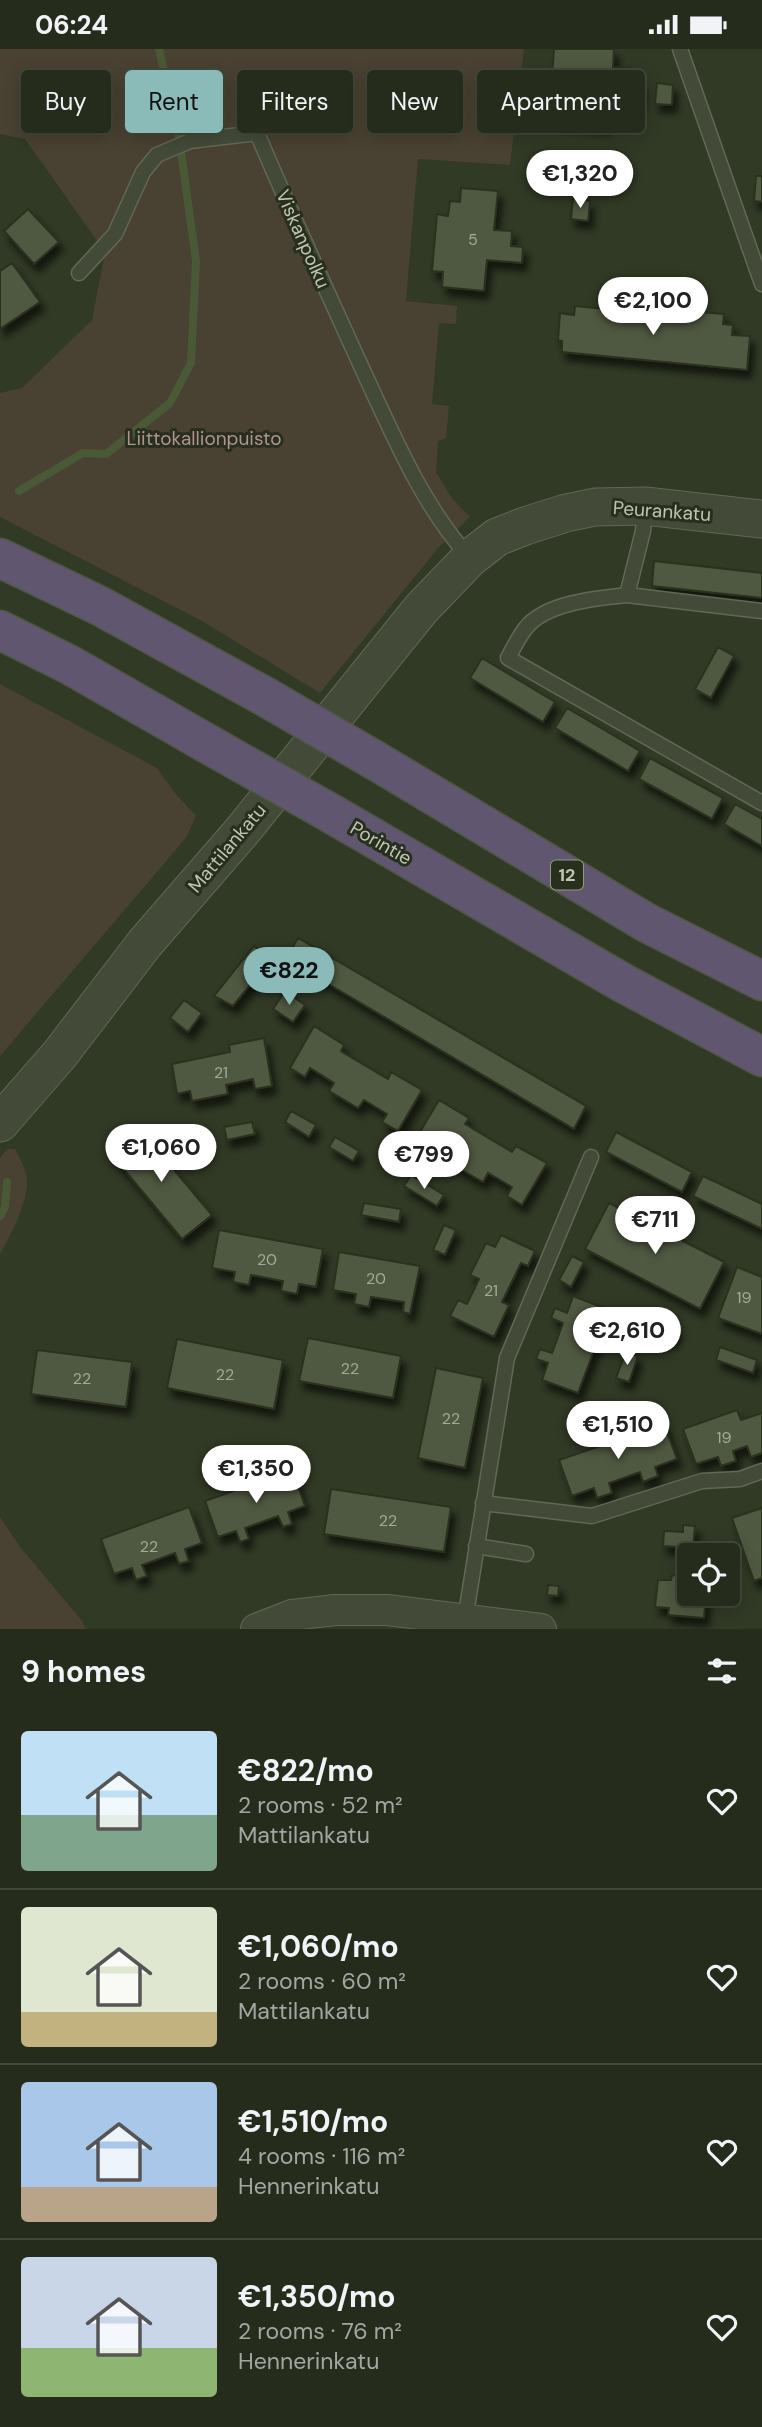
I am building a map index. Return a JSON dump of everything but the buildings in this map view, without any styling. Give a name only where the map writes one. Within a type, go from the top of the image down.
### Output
[{"type":"highway","name":"12","points":[[0,558],[100,606],[264,696],[647,923],[762,981]]},
{"type":"highway","name":"Porintie","points":[[0,630],[70,665],[623,983],[762,1057]]},
{"type":"street","name":"Peurankatu","points":[[462,565],[496,537],[566,513],[595,507],[645,506],[762,519]]},
{"type":"street","name":"Mattilankatu","points":[[0,1123],[60,1053],[145,943],[243,829],[412,619],[462,565]]},
{"type":"street","points":[[256,1629],[292,1615],[335,1610],[387,1611],[541,1629]]},
{"type":"lane","points":[[680,49],[762,284]]},
{"type":"lane","name":"Viskanpolku","points":[[79,273],[115,234],[143,172],[157,155],[190,141],[257,133],[300,235],[400,450],[443,524],[462,565]]},
{"type":"lane","points":[[627,595],[643,531],[645,506]]},
{"type":"lane","points":[[762,611],[627,595],[588,599],[553,609],[526,627],[508,658],[762,803]]},
{"type":"lane","points":[[464,1620],[507,1358],[590,1157]]},
{"type":"lane","points":[[484,1503],[592,1516],[702,1481],[740,1479],[762,1471]]},
{"type":"lane","points":[[477,1546],[526,1554]]},
{"type":"green space","name":"Liittokallionpuisto","points":[[0,49],[524,49],[521,70],[477,70],[477,133],[514,133],[510,165],[418,159],[406,301],[457,306],[456,324],[439,323],[432,404],[449,406],[446,438],[438,441],[436,472],[451,497],[470,517],[439,547],[320,693],[202,621],[0,517],[0,393],[22,388],[92,320],[105,252],[25,139],[0,134]]},
{"type":"green space","points":[[0,684],[157,768],[196,816],[186,838],[0,1056]]},
{"type":"green space","points":[[7,1149],[15,1149],[25,1171],[27,1186],[13,1230],[0,1254],[0,1158]]},
{"type":"green space","points":[[0,1517],[21,1548],[86,1629],[0,1629]]},
{"type":"waterway","points":[[19,491],[83,453],[106,454],[170,403],[191,363],[196,261],[179,137],[159,49]]},
{"type":"waterway","points":[[0,1216],[5,1207],[7,1182]]}]
